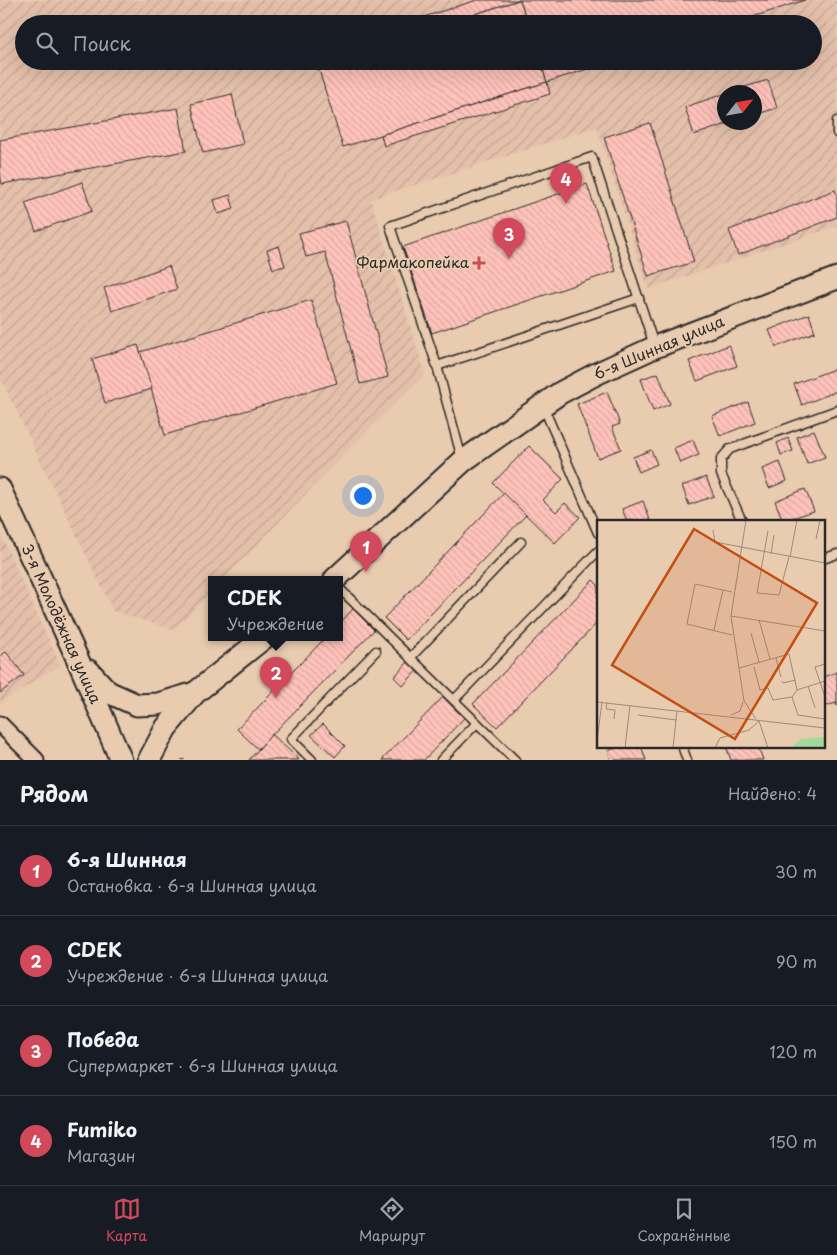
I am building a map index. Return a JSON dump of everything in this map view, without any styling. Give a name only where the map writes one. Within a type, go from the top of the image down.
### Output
[{"type":"main road","name":"6-я Шинная улица","points":[[338,576],[463,460],[542,404],[596,374],[655,347],[837,278]]},
{"type":"main road","name":"3-я Молодёжная улица","points":[[0,489],[78,660],[121,760]]},
{"type":"main road","points":[[149,760],[166,728],[195,693],[260,641]]},
{"type":"main road","points":[[78,660],[108,692],[137,705],[158,704],[195,693]]},
{"type":"street","points":[[0,724],[36,760]]},
{"type":"lane","points":[[837,121],[837,133]]},
{"type":"lane","points":[[463,460],[436,366],[390,226],[592,157],[655,347]]},
{"type":"lane","points":[[436,366],[639,298]]},
{"type":"lane","points":[[542,404],[597,531]]},
{"type":"lane","points":[[742,520],[721,474],[721,459],[730,450],[837,410]]},
{"type":"lane","points":[[410,658],[522,542]]},
{"type":"lane","points":[[454,700],[597,552]]},
{"type":"lane","points":[[824,559],[837,554]]},
{"type":"lane","points":[[343,592],[515,760]]},
{"type":"lane","points":[[312,760],[291,739],[376,651]]},
{"type":"lane","points":[[442,760],[477,723]]},
{"type":"lane","points":[[683,748],[687,760]]},
{"type":"shaded area","points":[[0,0],[837,0],[837,226],[648,289],[597,127],[371,199],[425,374],[352,446],[227,576],[208,576],[208,595],[174,630],[113,611],[0,377]]},
{"type":"shaded area","points":[[0,533],[60,665],[0,703]]},
{"type":"building","points":[[477,0],[519,0],[472,15],[430,15]]},
{"type":"building","points":[[519,0],[525,15],[472,15]]},
{"type":"building","points":[[520,0],[805,0],[759,15],[525,15]]},
{"type":"building","points":[[319,70],[543,70],[547,82],[343,147]]},
{"type":"building","points":[[543,70],[585,70],[547,82]]},
{"type":"building","points":[[768,80],[777,108],[762,113],[762,85],[751,85]]},
{"type":"building","points":[[547,82],[550,94],[384,146],[381,135]]},
{"type":"building","points":[[232,94],[243,144],[203,153],[191,104]]},
{"type":"building","points":[[717,96],[717,127],[694,135],[685,107]]},
{"type":"building","points":[[178,108],[186,151],[2,184],[0,140]]},
{"type":"building","points":[[650,123],[694,262],[648,276],[604,137]]},
{"type":"building","points":[[82,182],[92,211],[36,231],[25,203]]},
{"type":"building","points":[[587,184],[616,271],[432,333],[403,247]]},
{"type":"building","points":[[835,190],[837,195],[837,217],[738,255],[729,230]]},
{"type":"building","points":[[230,195],[234,209],[218,214],[214,200]]},
{"type":"building","points":[[346,221],[388,377],[360,384],[325,252],[306,257],[299,233]]},
{"type":"building","points":[[279,246],[285,266],[273,269],[267,250]]},
{"type":"building","points":[[169,266],[177,289],[112,311],[104,288]]},
{"type":"building","points":[[311,300],[337,383],[165,435],[140,352]]},
{"type":"building","points":[[809,314],[815,332],[776,347],[769,330]]},
{"type":"building","points":[[138,345],[152,389],[105,403],[92,359]]},
{"type":"building","points":[[729,345],[737,366],[697,381],[689,361]]},
{"type":"building","points":[[837,368],[837,391],[802,405],[794,384]]},
{"type":"building","points":[[658,373],[670,404],[653,411],[641,379]]},
{"type":"building","points":[[607,392],[620,424],[612,427],[621,449],[598,458],[577,404]]},
{"type":"building","points":[[748,402],[755,422],[720,436],[712,416]]},
{"type":"building","points":[[814,430],[825,457],[807,464],[797,437]]},
{"type":"building","points":[[788,438],[793,451],[781,455],[777,443]]},
{"type":"building","points":[[693,440],[699,455],[680,463],[674,448]]},
{"type":"building","points":[[529,446],[563,479],[543,500],[556,512],[565,503],[580,517],[555,543],[493,483]]},
{"type":"building","points":[[651,450],[657,464],[639,472],[633,457]]},
{"type":"building","points":[[780,462],[787,481],[769,488],[762,469]]},
{"type":"building","points":[[706,477],[714,496],[689,505],[682,486]]},
{"type":"building","points":[[805,489],[814,511],[783,520],[775,501]]},
{"type":"building","points":[[504,493],[526,515],[406,640],[384,618]]},
{"type":"building","points":[[643,501],[650,520],[627,520],[622,509]]},
{"type":"building","points":[[593,580],[597,584],[597,623],[497,727],[473,704]]},
{"type":"building","points":[[353,609],[374,630],[258,749],[237,729],[322,641],[343,641],[343,620]]},
{"type":"building","points":[[6,652],[24,675],[0,693],[0,656]]},
{"type":"building","points":[[409,661],[418,669],[403,686],[394,677]]},
{"type":"building","points":[[837,672],[837,706],[836,703],[824,707],[824,677]]},
{"type":"building","points":[[443,697],[464,718],[424,760],[382,760]]},
{"type":"building","points":[[323,724],[345,746],[335,757],[311,735]]},
{"type":"building","points":[[272,734],[299,760],[249,760]]},
{"type":"building","points":[[615,748],[642,748],[646,760],[611,760],[608,751]]},
{"type":"building","points":[[727,748],[759,748],[763,760],[731,760]]},
{"type":"place","name":"Fumiko","points":[[566,204]]},
{"type":"place","name":"Победа","points":[[509,259]]},
{"type":"place","name":"Фармакопейка","points":[[479,263]]},
{"type":"place","name":"6-я Шинная","points":[[366,572]]},
{"type":"place","name":"CDEK","points":[[276,698]]}]
